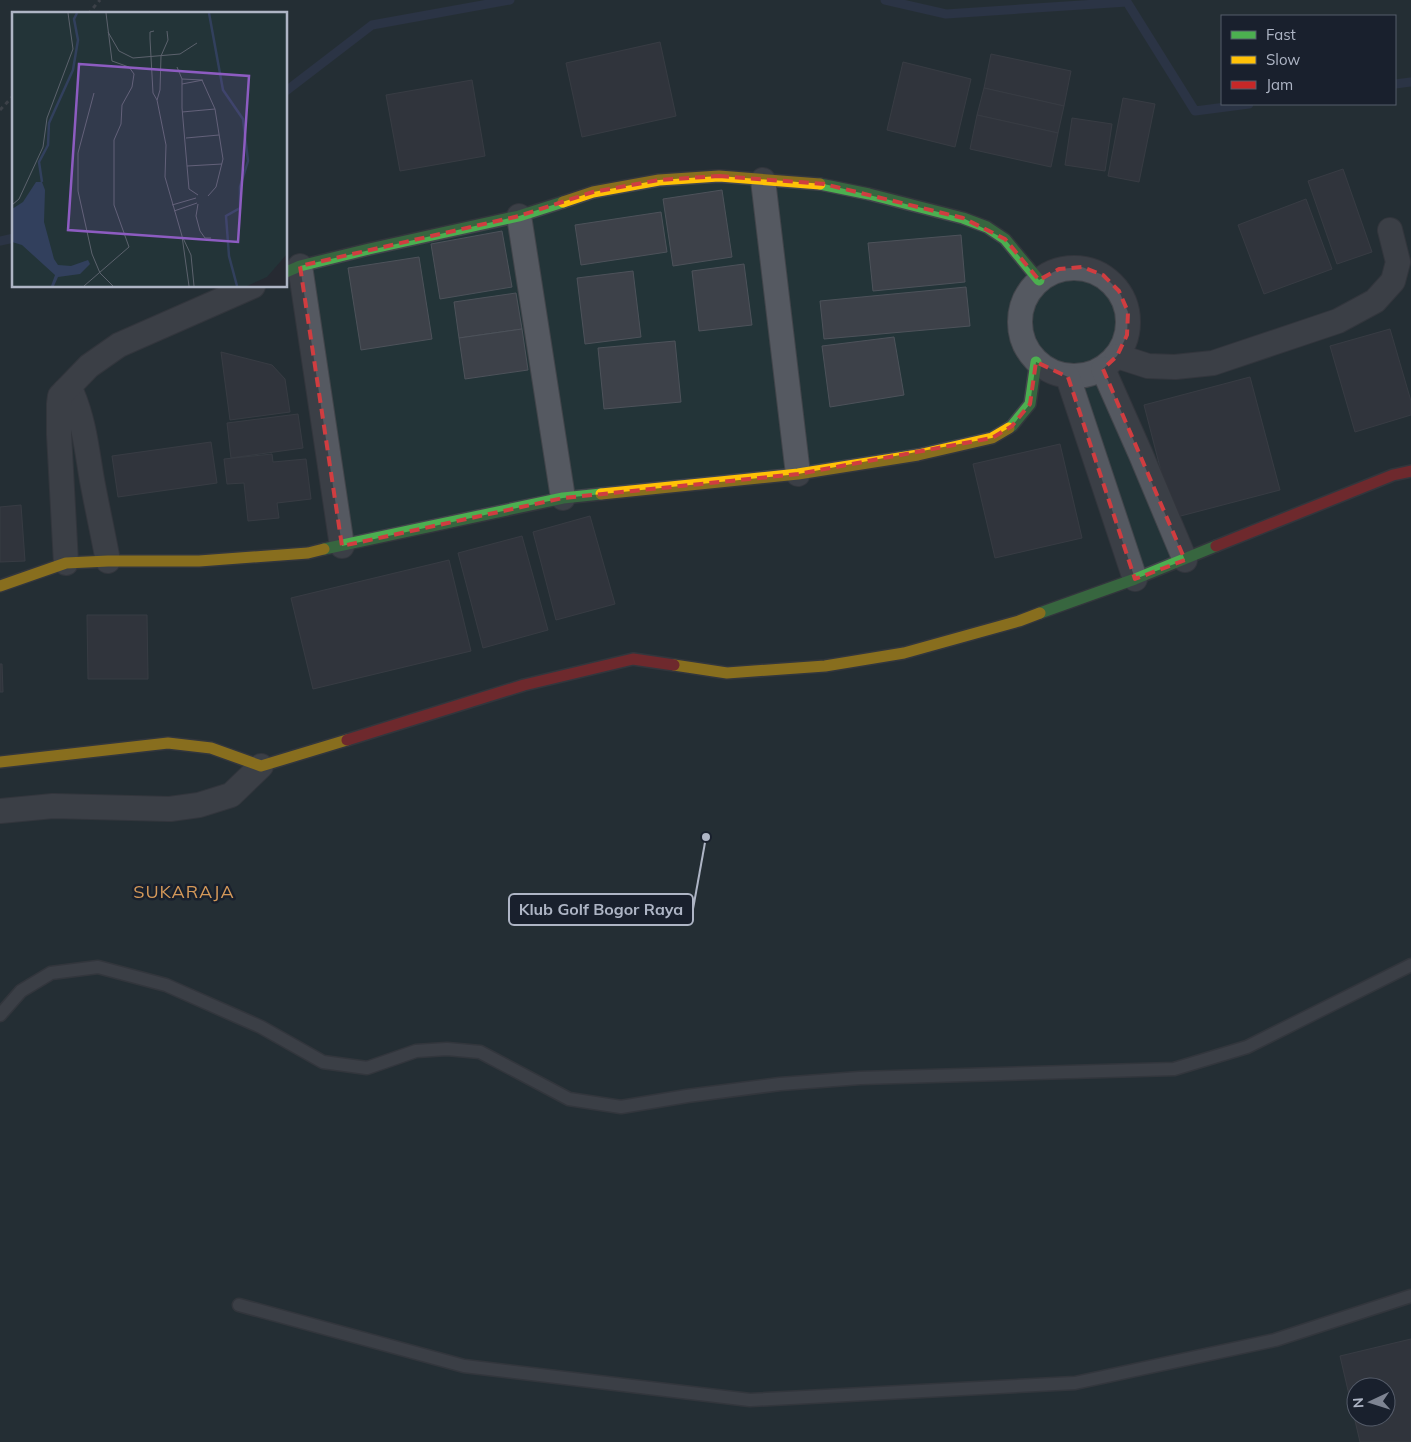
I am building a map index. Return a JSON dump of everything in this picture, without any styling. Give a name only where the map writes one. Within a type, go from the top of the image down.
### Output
[{"type":"street","points":[[342,546],[293,269],[369,248],[519,216],[593,192],[659,180],[719,176],[824,184],[963,218],[987,227],[1005,239],[1039,280]]},
{"type":"street","points":[[763,180],[798,474]]},
{"type":"street","points":[[519,216],[563,498]]},
{"type":"street","points":[[1110,362],[1127,335],[1128,312],[1119,291],[1103,275],[1082,268],[1059,269],[1039,280],[1025,298],[1019,320],[1023,343],[1036,362],[1051,372],[1068,377],[1110,362],[1175,367],[1213,363],[1338,321],[1375,301],[1393,281],[1398,262],[1390,230]]},
{"type":"street","points":[[66,563],[58,434],[58,404],[60,396],[90,366],[118,345],[248,288]]},
{"type":"street","points":[[0,586],[66,563],[199,561],[308,552],[563,498],[798,474],[918,455],[992,438],[1012,426],[1030,404],[1036,362]]},
{"type":"street","points":[[1110,362],[1141,454],[1185,560]]},
{"type":"street","points":[[1068,377],[1135,580]]},
{"type":"street","points":[[65,391],[72,393],[83,427],[108,561]]},
{"type":"street","points":[[0,811],[52,806],[170,809],[199,805],[231,795],[261,766],[524,685],[633,658],[727,673],[825,666],[904,653],[1020,621],[1135,580],[1402,473],[1411,458]]},
{"type":"street","points":[[0,762],[168,743],[211,748],[261,766]]},
{"type":"lane","points":[[0,1015],[20,991],[51,973],[98,967],[166,985],[261,1027],[323,1062],[367,1068],[416,1051],[447,1049],[480,1052],[569,1099],[621,1107],[780,1084],[860,1078],[1174,1069],[1247,1047],[1411,965]]},
{"type":"lane","points":[[239,1305],[464,1366],[750,1400],[1075,1383],[1275,1340],[1411,1296]]},
{"type":"path","points":[[90,12],[100,0]]},
{"type":"path","points":[[0,110],[12,97]]},
{"type":"highlighted area","points":[[719,176],[824,184],[963,218],[1005,239],[1039,280],[1059,269],[1082,267],[1103,275],[1119,291],[1128,312],[1127,335],[1117,356],[1103,369],[1185,560],[1135,579],[1068,377],[1036,362],[1030,404],[1012,426],[992,438],[798,474],[563,498],[342,546],[300,266],[519,216],[593,192],[659,180]]},
{"type":"shaded area","points":[[0,0],[1411,0],[1411,1442],[0,1442]]},
{"type":"building","points":[[660,42],[676,116],[582,137],[566,63]]},
{"type":"building","points":[[991,54],[1071,71],[1064,106],[984,88]]},
{"type":"building","points":[[903,62],[971,79],[955,147],[887,130]]},
{"type":"building","points":[[472,80],[485,156],[400,171],[386,95]]},
{"type":"building","points":[[984,88],[1064,106],[1058,133],[977,115]]},
{"type":"building","points":[[1123,98],[1155,104],[1139,182],[1108,176]]},
{"type":"building","points":[[977,115],[1058,133],[1051,167],[970,149]]},
{"type":"building","points":[[1072,118],[1112,124],[1105,171],[1065,165]]},
{"type":"building","points":[[1343,169],[1372,252],[1337,264],[1308,181]]},
{"type":"building","points":[[722,190],[732,257],[673,266],[663,199]]},
{"type":"building","points":[[1306,199],[1332,269],[1264,294],[1238,225]]},
{"type":"building","points":[[661,212],[667,252],[581,265],[575,225]]},
{"type":"building","points":[[502,231],[512,287],[440,299],[431,244]]},
{"type":"building","points":[[961,235],[965,282],[873,291],[868,243]]},
{"type":"building","points":[[419,257],[432,339],[361,350],[348,268]]},
{"type":"building","points":[[744,264],[752,325],[699,331],[692,271]]},
{"type":"building","points":[[633,271],[641,337],[585,344],[577,278]]},
{"type":"building","points":[[966,287],[970,326],[824,339],[820,301]]},
{"type":"building","points":[[516,293],[522,329],[459,338],[454,302]]},
{"type":"building","points":[[522,329],[528,370],[465,379],[459,338]]},
{"type":"building","points":[[1390,329],[1411,401],[1411,415],[1355,432],[1330,346]]},
{"type":"building","points":[[894,337],[904,395],[830,407],[822,346]]},
{"type":"building","points":[[675,341],[681,402],[604,409],[598,348]]},
{"type":"building","points":[[221,352],[272,365],[285,379],[290,412],[230,420]]},
{"type":"building","points":[[1250,377],[1280,490],[1173,518],[1144,405]]},
{"type":"building","points":[[298,414],[303,448],[231,458],[227,423]]},
{"type":"building","points":[[211,442],[217,483],[118,497],[112,456]]},
{"type":"building","points":[[1060,444],[1082,538],[995,558],[973,464]]},
{"type":"building","points":[[272,454],[273,462],[306,459],[311,499],[277,503],[279,518],[248,521],[244,483],[227,484],[224,459]]},
{"type":"building","points":[[21,505],[25,561],[0,562],[0,507]]},
{"type":"building","points":[[590,516],[615,604],[556,620],[533,532]]},
{"type":"building","points":[[522,536],[548,630],[483,648],[458,553]]},
{"type":"building","points":[[449,560],[471,651],[313,689],[291,598]]},
{"type":"building","points":[[87,615],[147,615],[148,679],[88,679]]},
{"type":"building","points":[[0,664],[2,664],[3,692],[0,692]]},
{"type":"building","points":[[1411,1339],[1411,1442],[1360,1442],[1357,1427],[1396,1427],[1396,1377],[1346,1377],[1346,1382],[1340,1356]]},
{"type":"waterway","points":[[288,89],[372,25],[510,0]]},
{"type":"waterway","points":[[885,0],[946,14],[1127,2],[1195,111],[1241,105]]},
{"type":"waterway","points":[[1396,84],[1411,82]]},
{"type":"waterway","points":[[0,241],[12,238]]},
{"type":"traffic: fast","points":[[820,184],[869,194],[963,218],[987,227],[1005,239],[1039,280]]},
{"type":"traffic: fast","points":[[288,271],[300,266],[369,249],[519,216],[563,202]]},
{"type":"traffic: fast","points":[[1009,428],[1030,404],[1036,362]]},
{"type":"traffic: fast","points":[[324,549],[563,498],[601,494]]},
{"type":"traffic: fast","points":[[1040,613],[1135,579],[1216,546]]},
{"type":"traffic: slow","points":[[563,202],[593,192],[659,180],[719,176],[820,184]]},
{"type":"traffic: slow","points":[[601,494],[798,474],[918,455],[992,438],[1009,428]]},
{"type":"traffic: slow","points":[[0,586],[66,563],[199,561],[308,553],[324,549]]},
{"type":"traffic: slow","points":[[674,665],[727,673],[825,666],[904,653],[1019,621],[1040,613]]},
{"type":"traffic: slow","points":[[0,762],[168,743],[211,748],[261,766],[347,740]]},
{"type":"traffic: jam","points":[[1216,546],[1393,475],[1411,471]]},
{"type":"traffic: jam","points":[[347,740],[524,685],[633,659],[674,665]]},
{"type":"place","name":"Klub Golf Bogor Raya","points":[[706,837]]},
{"type":"district","name":"SUKARAJA","points":[[184,891]]}]
